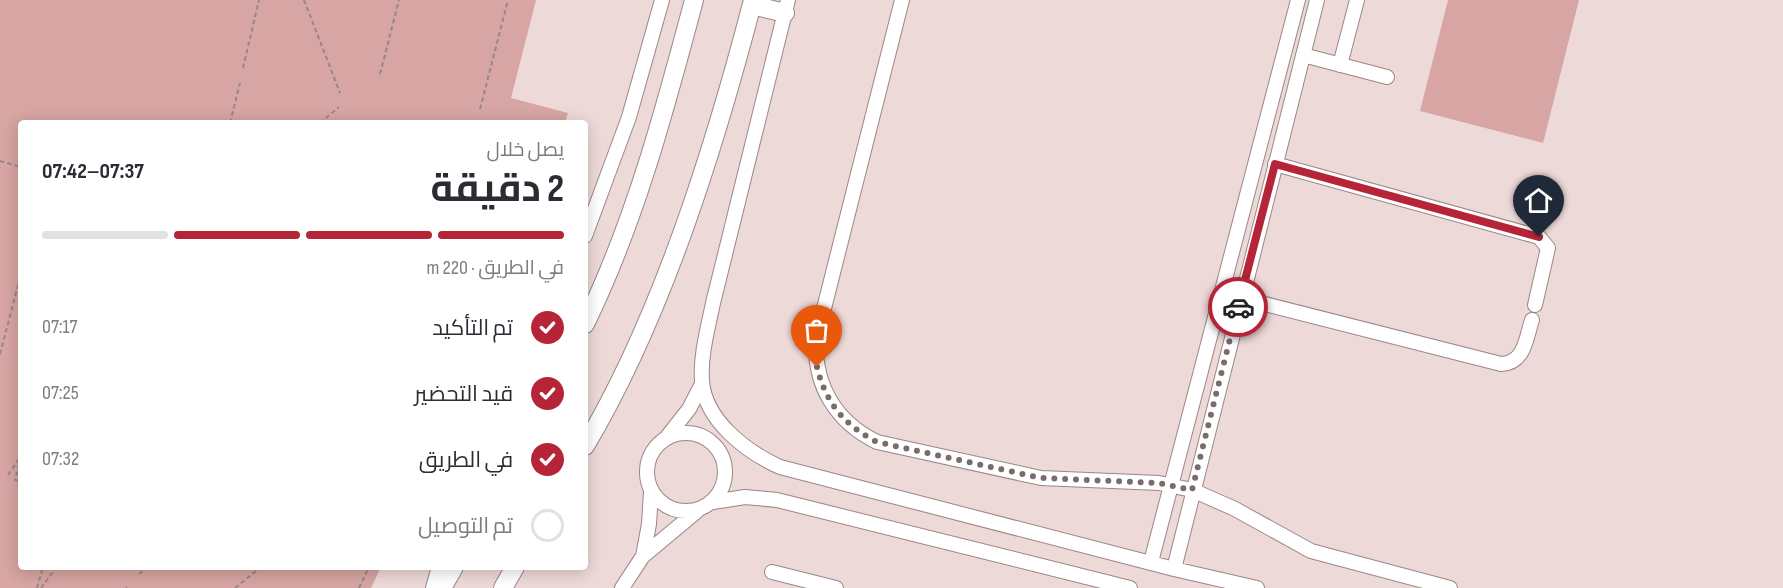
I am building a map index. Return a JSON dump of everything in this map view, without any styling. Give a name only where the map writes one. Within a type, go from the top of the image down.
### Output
[{"type":"main road","points":[[588,317],[648,161],[694,0]]},
{"type":"main road","points":[[588,440],[628,361],[671,258],[705,162],[752,2],[786,6]]},
{"type":"main road","points":[[442,588],[452,570]]},
{"type":"street","points":[[588,228],[629,117],[662,0]]},
{"type":"street","points":[[902,0],[816,340],[817,367],[824,392],[847,423],[877,442],[1041,478],[1172,485],[1192,490],[1235,509],[1311,551],[1450,588]]},
{"type":"street","points":[[1151,562],[1298,0]]},
{"type":"street","points":[[1174,569],[1240,298],[1317,0]]},
{"type":"street","points":[[1340,65],[1357,0]]},
{"type":"street","points":[[643,556],[649,524],[651,492],[646,475],[649,458],[653,450],[666,438],[689,409],[702,384],[705,345],[713,303],[786,6]]},
{"type":"street","points":[[1303,55],[1388,77]]},
{"type":"street","points":[[1275,164],[1539,237],[1548,248],[1535,305]]},
{"type":"street","points":[[1240,298],[1501,364],[1514,362],[1519,357],[1532,320]]},
{"type":"street","points":[[702,384],[714,411],[731,435],[762,459],[787,469],[1174,569],[1257,588]]},
{"type":"street","points":[[666,438],[692,433],[708,440],[717,448],[724,461],[725,478],[723,487],[712,502]]},
{"type":"street","points":[[717,448],[731,435]]},
{"type":"street","points":[[651,492],[663,505],[671,509],[688,512],[697,510]]},
{"type":"street","points":[[622,588],[643,556],[697,510],[712,502],[745,497],[777,500],[1130,588]]},
{"type":"street","points":[[433,588],[438,570]]},
{"type":"street","points":[[772,572],[810,585],[836,588]]},
{"type":"path","points":[[243,68],[259,0]]},
{"type":"path","points":[[304,0],[340,93]]},
{"type":"path","points":[[380,74],[399,0]]},
{"type":"path","points":[[480,109],[508,0]]},
{"type":"path","points":[[231,120],[240,83]]},
{"type":"path","points":[[324,120],[339,107]]},
{"type":"path","points":[[0,161],[18,166]]},
{"type":"path","points":[[0,354],[18,285]]},
{"type":"path","points":[[8,475],[18,461]]},
{"type":"path","points":[[39,588],[42,570]]},
{"type":"path","points":[[39,588],[54,570]]},
{"type":"path","points":[[139,574],[144,570]]},
{"type":"path","points":[[235,588],[257,570]]},
{"type":"path","points":[[359,588],[368,570]]},
{"type":"shaded area","points":[[0,0],[536,0],[511,98],[568,113],[566,120],[18,120],[18,570],[380,570],[371,588],[0,588]]},
{"type":"shaded area","points":[[1448,0],[1579,0],[1543,143],[1420,111]]},
{"type":"way so far","points":[[817,367],[824,392],[838,414],[856,430],[877,442],[1041,478],[1159,483],[1192,490],[1238,307]]},
{"type":"route","points":[[1238,307],[1275,164],[1539,237]]}]
